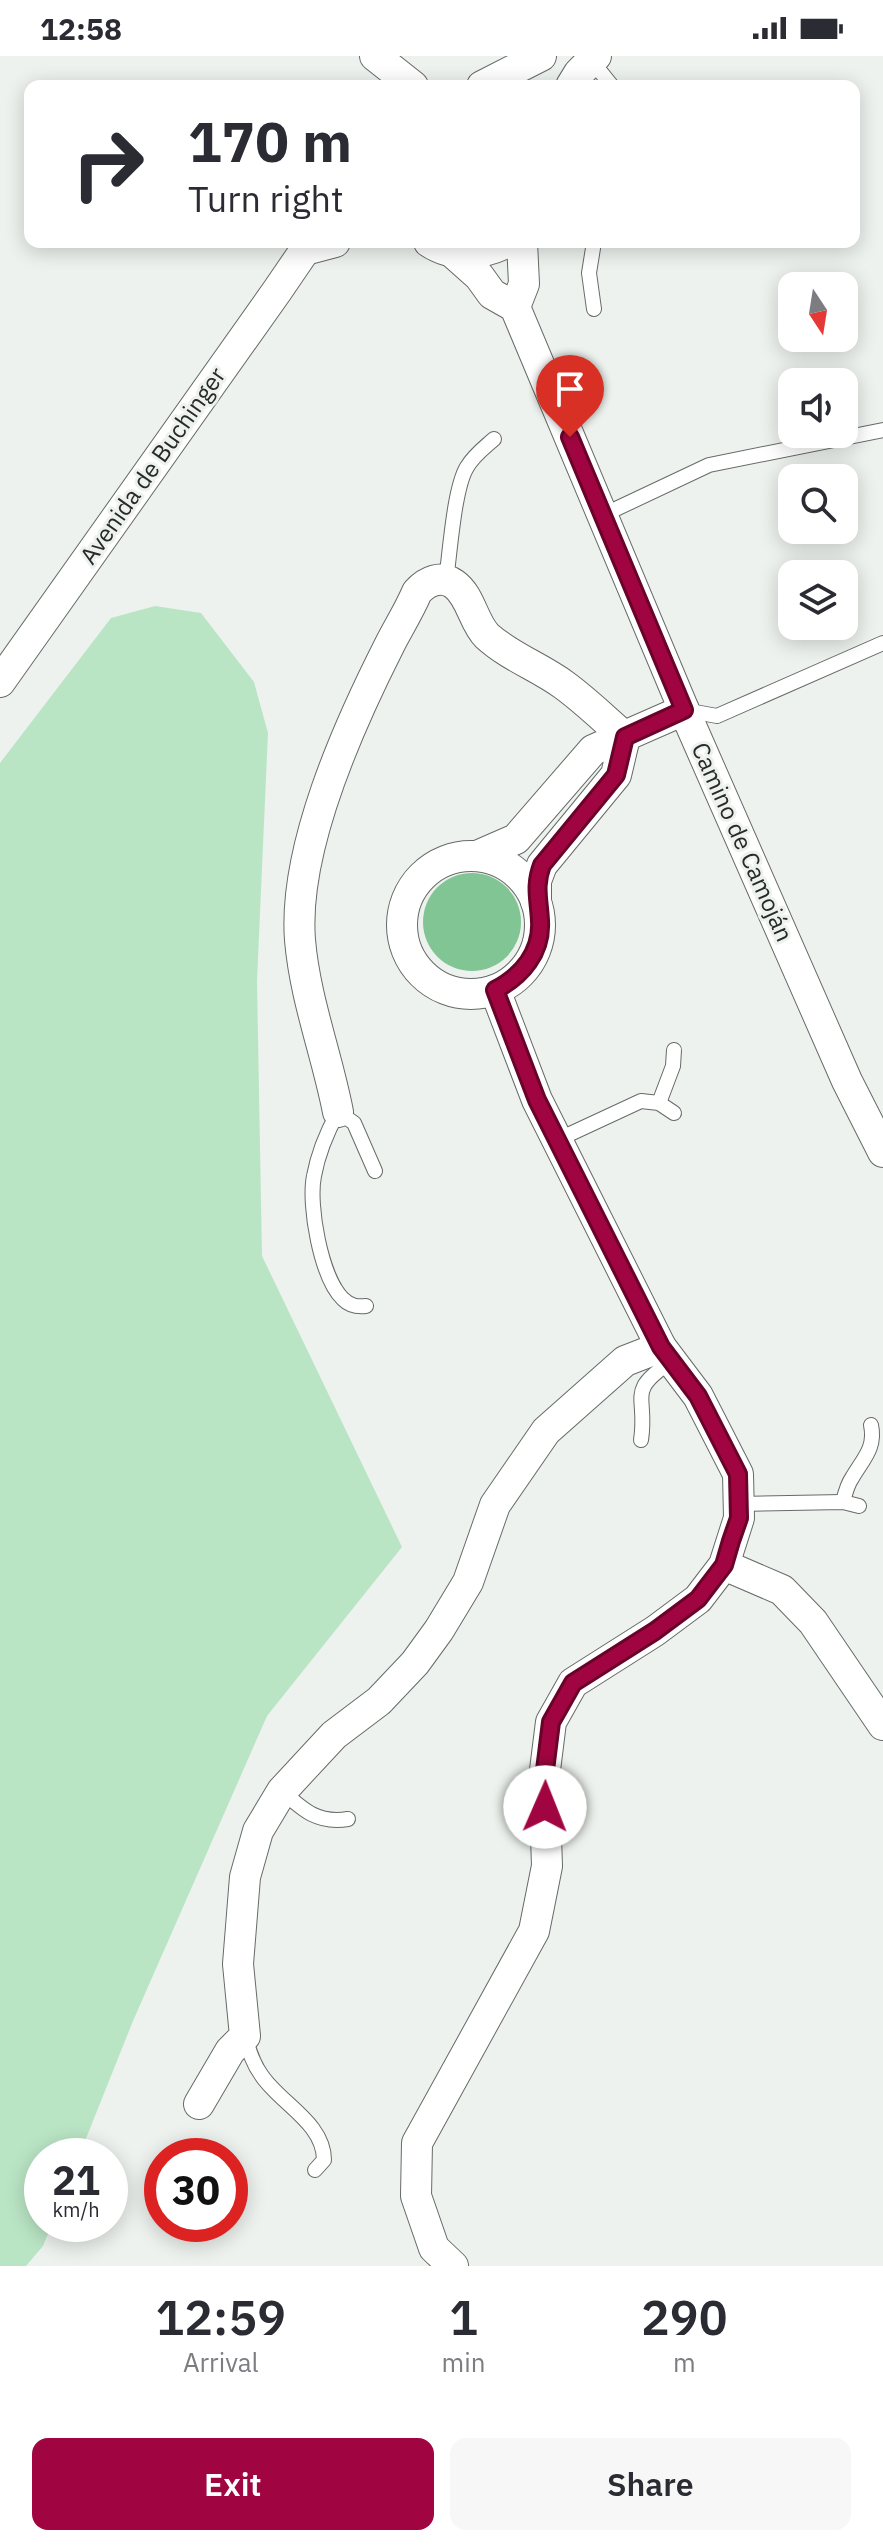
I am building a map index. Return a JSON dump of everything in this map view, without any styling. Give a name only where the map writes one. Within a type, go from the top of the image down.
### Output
[{"type":"street","points":[[374,56],[378,80]]},
{"type":"street","points":[[374,56],[405,80]]},
{"type":"street","points":[[494,80],[541,56]]},
{"type":"street","points":[[575,80],[594,58]]},
{"type":"street","name":"Avenida de Buchinger","points":[[0,682],[305,248]]},
{"type":"street","name":"Camino de Camoján","points":[[441,248],[479,276],[492,294],[515,307],[684,710],[847,1081],[883,1152]]},
{"type":"street","points":[[444,248],[470,254],[495,248]]},
{"type":"street","points":[[515,307],[524,284],[522,248]]},
{"type":"street","points":[[338,1112],[330,1068],[310,1000],[300,939],[302,878],[317,817],[354,721],[417,592],[430,581],[446,580],[461,590],[485,634],[521,661],[563,684],[625,737]]},
{"type":"street","points":[[477,856],[516,839],[593,750],[684,710]]},
{"type":"street","points":[[536,902],[527,884],[513,870],[477,856],[457,857],[422,876],[410,892],[402,930],[406,949],[415,966],[429,980],[446,989],[466,994],[495,990],[519,974],[532,959],[539,940],[536,881],[542,865],[616,775],[625,737]]},
{"type":"street","points":[[453,2266],[434,2248],[416,2196],[417,2143],[534,1931],[547,1866],[544,1778],[551,1722],[573,1683],[655,1631],[698,1599],[724,1565],[739,1518],[738,1474],[698,1396],[666,1354],[557,1140],[537,1100],[495,990]]},
{"type":"street","points":[[199,2104],[250,2022],[238,1964],[245,1877],[258,1831],[282,1791],[334,1735],[379,1701],[415,1663],[468,1582],[495,1505],[546,1431],[625,1361],[666,1354]]},
{"type":"street","points":[[724,1565],[782,1590],[813,1622],[883,1725]]},
{"type":"lane","points":[[594,58],[608,80]]},
{"type":"lane","points":[[593,248],[589,273],[594,309]]},
{"type":"lane","points":[[603,515],[709,465],[883,430]]},
{"type":"lane","points":[[446,580],[458,488],[472,460],[494,439]]},
{"type":"lane","points":[[684,710],[717,716],[883,643]]},
{"type":"lane","points":[[659,1103],[673,1066],[674,1050]]},
{"type":"lane","points":[[557,1140],[632,1104],[650,1100],[674,1113]]},
{"type":"lane","points":[[366,1306],[349,1304],[338,1293],[323,1258],[314,1219],[314,1176],[328,1131],[338,1112],[354,1123],[375,1171]]},
{"type":"lane","points":[[641,1440],[642,1388],[666,1354]]},
{"type":"lane","points":[[843,1502],[850,1480],[869,1453],[873,1435],[871,1425]]},
{"type":"lane","points":[[739,1504],[843,1502],[859,1506]]},
{"type":"lane","points":[[282,1791],[307,1814],[334,1821],[348,1819]]},
{"type":"lane","points":[[250,2022],[250,2058],[264,2079],[317,2134],[324,2160],[315,2170]]},
{"type":"shaded area","points":[[155,606],[201,613],[254,682],[268,733],[257,981],[262,1256],[402,1547],[267,1716],[133,2021],[86,2138],[24,2138],[24,2242],[45,2242],[26,2266],[0,2266],[0,763],[111,618]]},
{"type":"shaded area","points":[[462,873],[482,873],[507,887],[518,903],[521,922],[518,941],[507,957],[482,971],[462,971],[445,963],[431,949],[423,932],[423,912],[431,895],[445,881]]},
{"type":"route","points":[[545,1807],[544,1778],[551,1722],[573,1683],[655,1631],[698,1599],[724,1565],[739,1518],[738,1474],[698,1396],[661,1347],[537,1100],[495,990],[519,974],[532,959],[539,940],[536,881],[542,865],[616,775],[625,737],[684,710],[570,437]]}]
